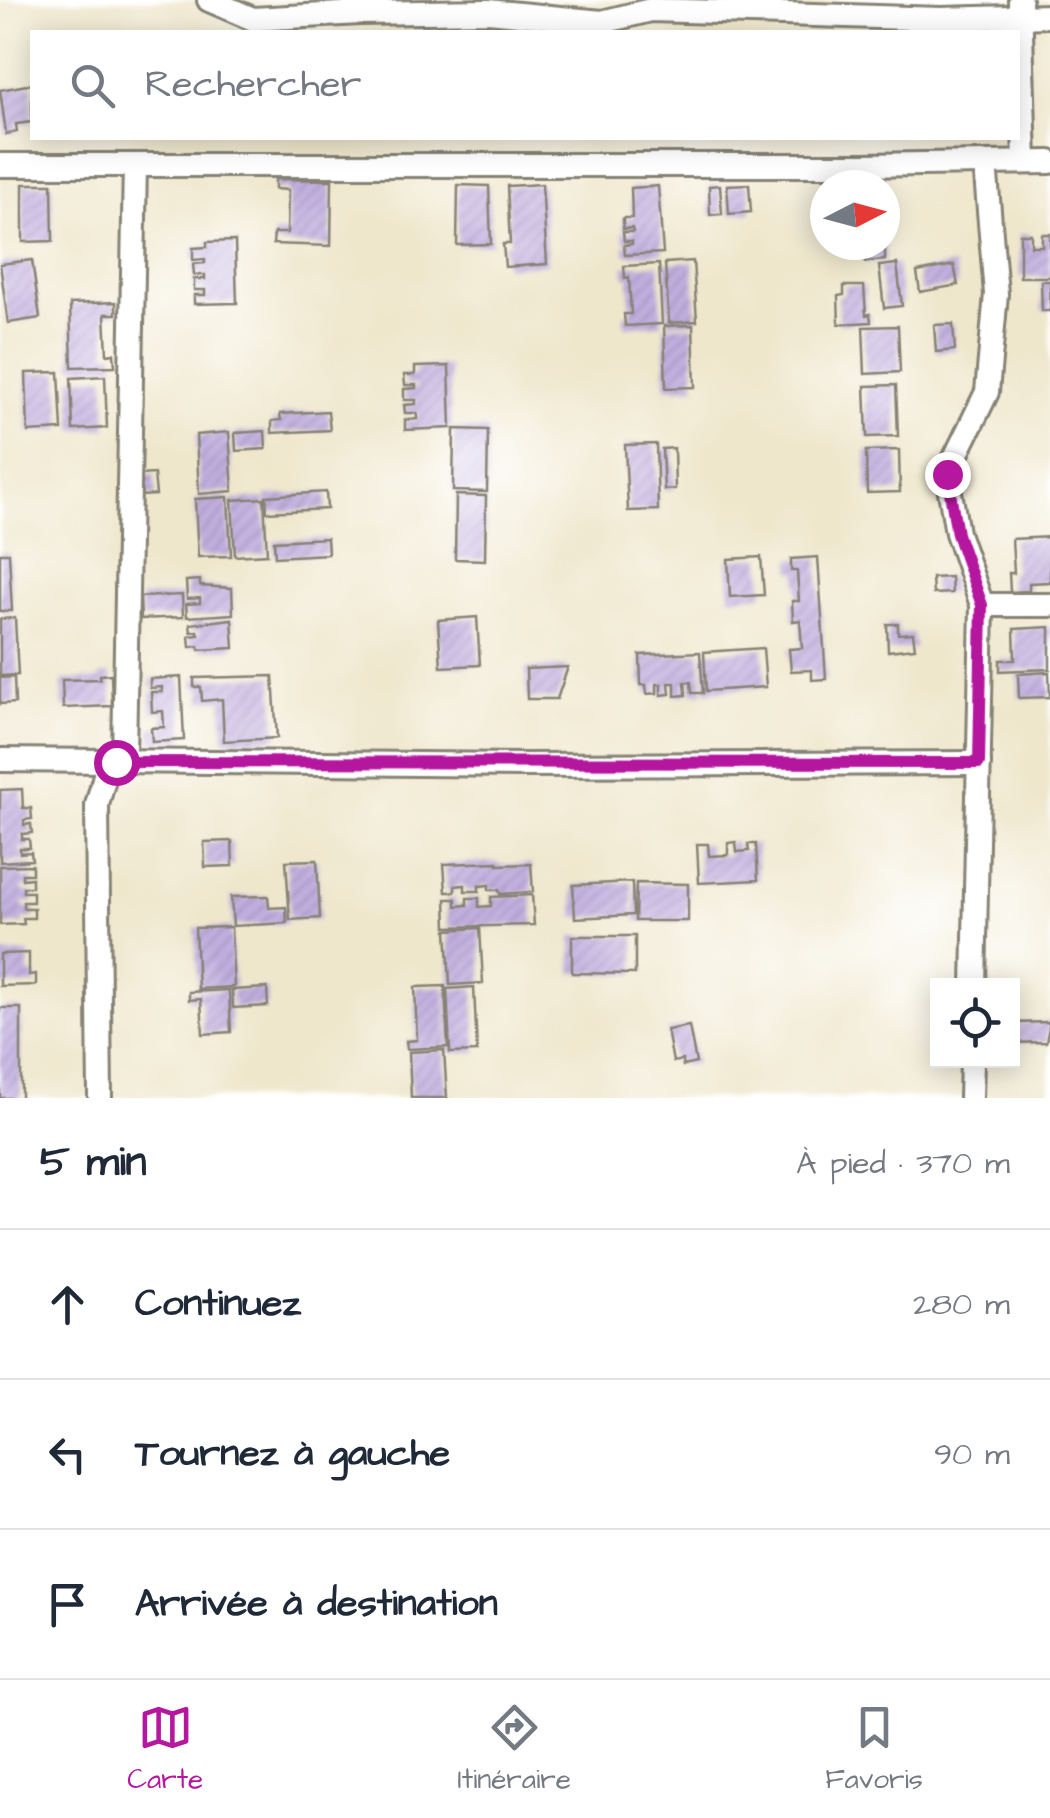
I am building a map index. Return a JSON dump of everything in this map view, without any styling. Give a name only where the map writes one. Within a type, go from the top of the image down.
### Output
[{"type":"street","points":[[208,0],[253,18],[488,12],[602,22],[652,10],[941,18],[1021,8],[1050,16]]},
{"type":"street","points":[[1021,8],[1025,162]]},
{"type":"street","points":[[0,165],[1050,162]]},
{"type":"street","points":[[974,978],[982,605],[957,534],[947,474],[987,392],[996,294],[985,163]]},
{"type":"street","points":[[100,1098],[98,805],[105,776],[124,754],[135,165]]},
{"type":"street","points":[[982,605],[1050,605]]},
{"type":"street","points":[[0,760],[979,763]]},
{"type":"street","points":[[971,1098],[972,1068]]},
{"type":"building","points":[[30,84],[30,122],[16,124],[17,132],[6,134],[0,90]]},
{"type":"building","points":[[275,179],[332,180],[331,246],[273,244],[274,233],[287,233],[288,190],[275,189]]},
{"type":"building","points":[[23,184],[52,184],[53,241],[23,242]]},
{"type":"building","points":[[542,184],[547,264],[505,267],[503,244],[510,244],[507,186]]},
{"type":"building","points":[[749,184],[751,212],[729,214],[727,185]]},
{"type":"building","points":[[458,185],[489,186],[491,244],[457,245]]},
{"type":"building","points":[[720,185],[722,214],[710,215],[709,186]]},
{"type":"building","points":[[658,186],[663,253],[625,255],[624,245],[632,244],[624,241],[623,232],[633,232],[632,228],[623,229],[623,218],[632,218],[631,188]]},
{"type":"building","points":[[1020,234],[1031,234],[1031,246],[1042,246],[1042,234],[1050,234],[1050,277],[1020,277]]},
{"type":"building","points":[[235,241],[237,303],[194,304],[194,295],[205,295],[205,290],[194,290],[194,279],[205,279],[205,275],[194,275],[193,264],[205,263],[205,259],[193,260],[193,248],[207,247],[207,242]]},
{"type":"building","points":[[32,260],[40,318],[8,323],[0,264]]},
{"type":"building","points":[[693,261],[697,321],[669,323],[665,263]]},
{"type":"building","points":[[659,264],[662,324],[625,326],[624,314],[631,314],[629,277],[625,278],[624,266]]},
{"type":"building","points":[[897,264],[902,306],[884,308],[879,266]]},
{"type":"building","points":[[954,265],[958,285],[920,292],[917,272]]},
{"type":"building","points":[[1041,281],[1050,281],[1050,311],[1042,311]]},
{"type":"building","points":[[844,286],[864,286],[866,315],[870,314],[871,322],[839,324],[838,296],[844,295]]},
{"type":"building","points":[[116,302],[116,314],[105,314],[107,354],[114,353],[115,366],[72,367],[70,304]]},
{"type":"building","points":[[953,324],[955,350],[936,352],[934,325]]},
{"type":"building","points":[[693,325],[695,387],[666,388],[664,326]]},
{"type":"building","points":[[898,326],[900,372],[865,374],[863,327]]},
{"type":"building","points":[[449,366],[451,428],[405,430],[405,420],[417,419],[417,413],[405,413],[404,405],[416,404],[416,400],[404,400],[404,389],[416,385],[405,385],[404,375],[415,375],[415,367]]},
{"type":"building","points":[[59,372],[62,430],[28,432],[26,373]]},
{"type":"building","points":[[105,376],[107,428],[73,430],[71,378]]},
{"type":"building","points":[[896,385],[898,436],[867,437],[865,386]]},
{"type":"building","points":[[328,411],[330,430],[272,433],[272,421],[281,420],[280,414]]},
{"type":"building","points":[[454,429],[488,430],[487,492],[453,491]]},
{"type":"building","points":[[265,431],[266,449],[236,451],[235,433]]},
{"type":"building","points":[[229,432],[233,491],[199,494],[196,435]]},
{"type":"building","points":[[656,444],[658,510],[628,511],[625,445]]},
{"type":"building","points":[[674,448],[675,489],[664,490],[662,449]]},
{"type":"building","points":[[899,450],[900,492],[867,493],[866,451]]},
{"type":"building","points":[[154,474],[156,495],[139,496],[138,475]]},
{"type":"building","points":[[326,492],[327,509],[267,512],[266,496]]},
{"type":"building","points":[[456,495],[486,496],[485,560],[455,559]]},
{"type":"building","points":[[228,497],[231,556],[198,557],[195,499]]},
{"type":"building","points":[[264,498],[267,554],[235,556],[232,500]]},
{"type":"building","points":[[1050,537],[1050,582],[1029,583],[1029,591],[1010,592],[1009,573],[1014,573],[1012,539]]},
{"type":"building","points":[[327,538],[328,554],[275,557],[274,541]]},
{"type":"building","points":[[0,553],[9,553],[12,611],[0,611]]},
{"type":"building","points":[[761,557],[764,595],[730,597],[728,559]]},
{"type":"building","points":[[818,557],[826,679],[812,680],[812,670],[791,671],[789,649],[802,648],[800,620],[793,621],[792,601],[799,601],[797,571],[791,571],[791,559]]},
{"type":"building","points":[[951,577],[952,593],[933,594],[932,578]]},
{"type":"building","points":[[200,580],[200,586],[232,588],[233,614],[187,617],[186,604],[200,603],[200,598],[187,599],[186,581]]},
{"type":"building","points":[[182,595],[183,617],[141,619],[140,597]]},
{"type":"building","points":[[477,617],[480,665],[441,667],[438,620]]},
{"type":"building","points":[[15,618],[18,675],[0,676],[0,619]]},
{"type":"building","points":[[232,619],[234,648],[190,647],[189,636],[199,635],[198,631],[191,632],[190,624]]},
{"type":"building","points":[[887,624],[898,624],[898,634],[913,633],[915,648],[888,651]]},
{"type":"building","points":[[1050,627],[1050,669],[1000,671],[1000,660],[1015,660],[1014,629]]},
{"type":"building","points":[[763,648],[766,687],[706,691],[704,652]]},
{"type":"building","points":[[700,652],[703,693],[692,693],[691,682],[685,682],[686,695],[675,696],[675,683],[669,683],[670,694],[661,695],[661,684],[657,684],[657,693],[647,694],[646,685],[641,685],[640,655]]},
{"type":"building","points":[[568,667],[557,699],[527,699],[526,669]]},
{"type":"building","points":[[1049,672],[1050,697],[1019,698],[1018,674]]},
{"type":"building","points":[[111,674],[112,706],[63,708],[62,680],[100,679],[100,675]]},
{"type":"building","points":[[273,676],[277,738],[224,741],[222,699],[202,701],[201,687],[194,687],[194,678]]},
{"type":"building","points":[[14,677],[15,703],[0,704],[0,678]]},
{"type":"building","points":[[181,677],[184,740],[152,742],[151,728],[164,727],[163,711],[152,712],[151,692],[162,692],[162,687],[150,688],[150,679]]},
{"type":"building","points":[[22,789],[23,808],[31,808],[32,819],[24,820],[24,825],[31,824],[32,833],[22,834],[22,839],[29,839],[30,848],[20,848],[20,853],[31,852],[32,860],[0,862],[0,790]]},
{"type":"building","points":[[232,841],[233,866],[205,867],[204,842]]},
{"type":"building","points":[[736,842],[737,852],[749,851],[748,844],[756,844],[758,880],[699,883],[697,844],[708,844],[709,856],[728,855],[728,843]]},
{"type":"building","points":[[317,860],[320,918],[290,920],[286,861]]},
{"type":"building","points":[[444,864],[531,864],[533,892],[500,894],[499,890],[489,890],[489,885],[479,886],[479,891],[465,891],[465,885],[455,886],[455,892],[446,892]]},
{"type":"building","points":[[32,865],[32,874],[22,874],[22,879],[32,878],[32,887],[23,887],[23,892],[33,892],[33,902],[23,902],[23,908],[34,908],[34,918],[23,918],[24,924],[0,925],[0,866]]},
{"type":"building","points":[[632,882],[633,915],[575,918],[573,885]]},
{"type":"building","points":[[636,883],[688,884],[688,921],[635,921]]},
{"type":"building","points":[[532,895],[534,925],[447,927],[446,899],[456,899],[456,906],[467,905],[467,898],[479,898],[479,907],[491,906],[491,897]]},
{"type":"building","points":[[268,896],[269,908],[286,907],[287,923],[233,926],[231,897]]},
{"type":"building","points":[[231,927],[234,987],[198,989],[195,928]]},
{"type":"building","points":[[480,928],[483,983],[450,985],[447,930]]},
{"type":"building","points":[[572,936],[635,936],[635,974],[572,973]]},
{"type":"building","points":[[29,953],[29,975],[36,974],[36,985],[0,986],[0,954]]},
{"type":"building","points":[[445,986],[448,1047],[407,1049],[406,1041],[417,1040],[415,987]]},
{"type":"building","points":[[474,987],[477,1052],[450,1053],[447,989]]},
{"type":"building","points":[[267,988],[268,1006],[233,1008],[232,990]]},
{"type":"building","points":[[229,990],[231,1032],[203,1034],[201,999],[189,1000],[189,992]]},
{"type":"building","points":[[0,1008],[21,1008],[21,1098],[0,1098]]},
{"type":"building","points":[[1050,1022],[1046,1042],[1020,1043],[1020,1023]]},
{"type":"building","points":[[689,1026],[696,1063],[683,1066],[682,1060],[673,1062],[667,1030]]},
{"type":"building","points":[[444,1050],[447,1098],[411,1098],[409,1052]]},
{"type":"route","points":[[116,762],[979,763],[982,605],[957,534],[947,474]]}]
